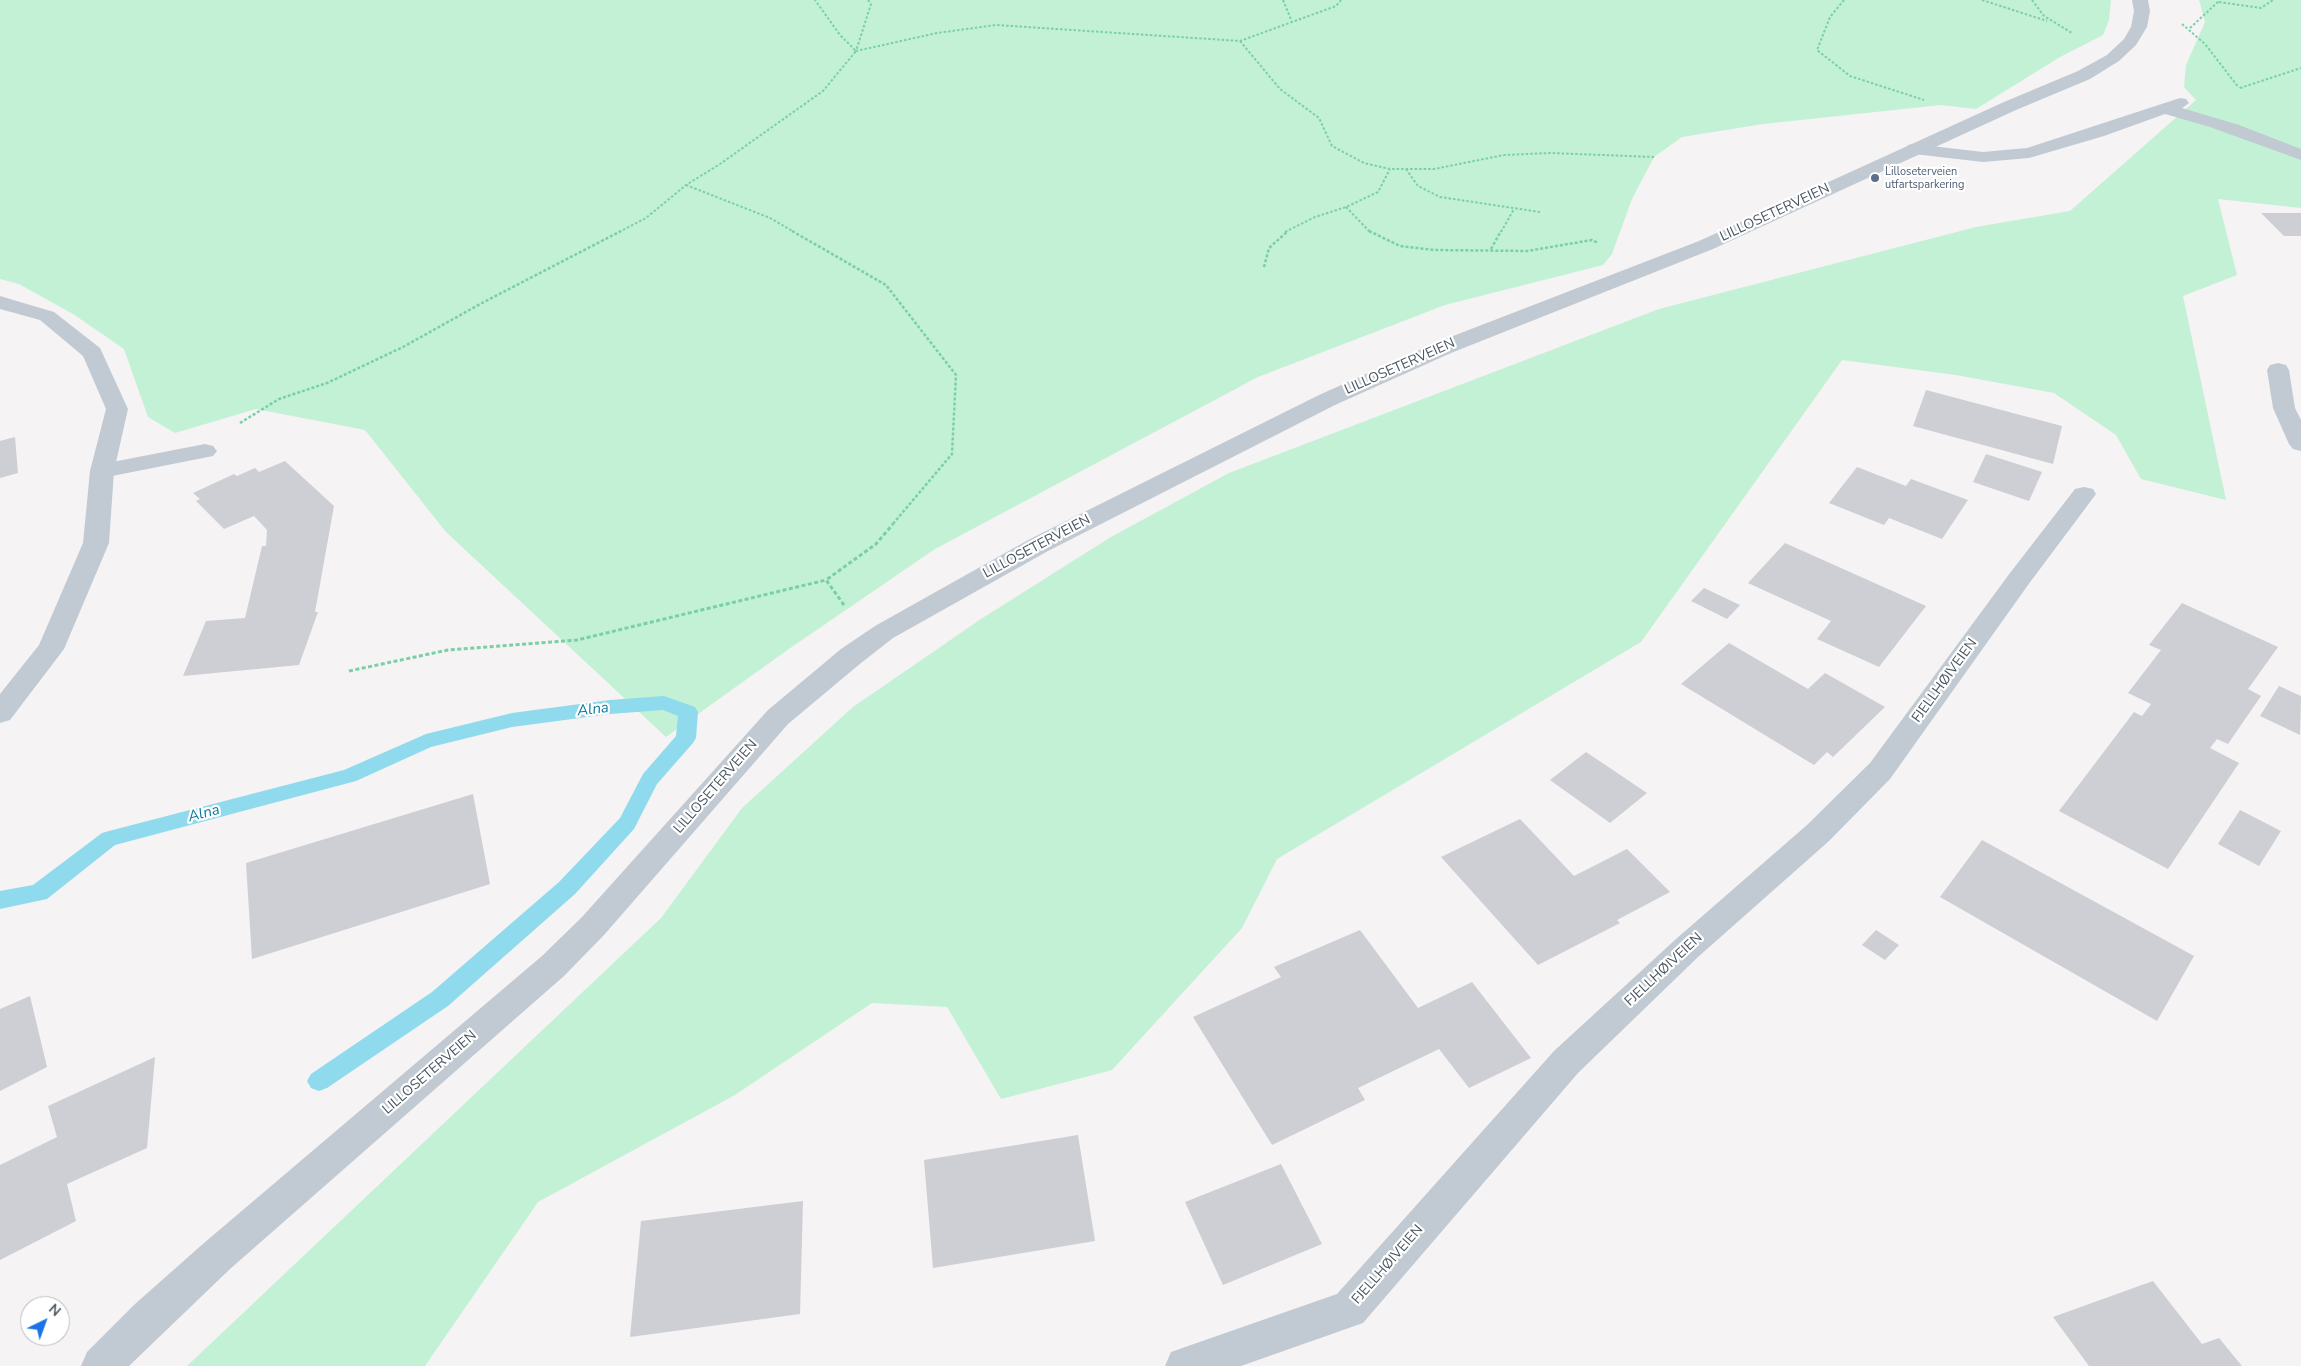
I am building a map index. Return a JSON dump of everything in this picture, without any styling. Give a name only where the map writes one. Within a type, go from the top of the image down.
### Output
[{"type":"street","name":"LILLOSETERVEIEN","points":[[101,1366],[149,1318],[218,1256],[553,966],[593,926],[685,823],[752,744],[778,717],[851,656],[884,632],[1039,545],[1327,400],[1443,348],[1648,266],[1706,245],[1978,120],[2084,75],[2118,55],[2130,42],[2139,28],[2142,11],[2140,0]]},
{"type":"street","points":[[1914,149],[1984,157],[2029,153],[2172,106],[2301,155]]},
{"type":"street","points":[[0,302],[47,316],[92,353],[117,409],[102,471],[96,543],[51,649],[0,713]]},
{"type":"street","points":[[2278,370],[2284,408],[2301,444]]},
{"type":"street","points":[[102,471],[205,450]]},
{"type":"street","name":"FJELLHØIVEIEN","points":[[1185,1366],[1350,1309],[1566,1062],[1687,948],[1818,833],[1880,771],[2084,494]]},
{"type":"path","points":[[815,0],[840,35],[856,51]]},
{"type":"path","points":[[205,450],[211,440],[279,399],[327,383],[403,347],[482,303],[646,218],[686,185],[720,164],[823,91],[856,51],[871,4],[868,0]]},
{"type":"path","points":[[1283,0],[1292,22]]},
{"type":"path","points":[[856,51],[937,33],[996,26],[1240,41],[1336,6],[1342,0]]},
{"type":"path","points":[[1844,0],[1830,16],[1817,50],[1850,76],[1941,105],[1978,120]]},
{"type":"path","points":[[1982,0],[2048,21],[2118,55]]},
{"type":"path","points":[[2032,0],[2036,9],[2048,21]]},
{"type":"path","points":[[2190,28],[2219,1],[2261,8],[2273,0]]},
{"type":"path","points":[[2176,21],[2190,28],[2240,88],[2301,68]]},
{"type":"path","points":[[1240,41],[1280,90],[1319,118],[1332,146],[1364,163],[1390,169],[1434,169],[1504,155],[1550,152],[1654,157]]},
{"type":"path","points":[[1264,268],[1270,248],[1285,232],[1314,217],[1346,207],[1378,192],[1390,169]]},
{"type":"path","points":[[1406,169],[1418,186],[1440,197],[1540,212]]},
{"type":"path","points":[[349,671],[448,650],[577,640],[826,580],[876,544],[952,454],[956,374],[886,285],[770,218],[686,185]]},
{"type":"path","points":[[1346,207],[1371,233],[1400,246],[1434,250],[1491,249],[1527,251],[1592,240],[1648,266]]},
{"type":"path","points":[[1491,249],[1514,209]]},
{"type":"path","points":[[826,580],[840,603]]},
{"type":"green space","points":[[0,0],[2111,0],[2109,20],[2103,35],[2060,57],[1976,109],[1941,105],[1763,124],[1682,137],[1654,157],[1632,199],[1612,254],[1603,265],[1445,305],[1258,377],[935,549],[786,651],[666,737],[446,532],[365,430],[256,409],[175,433],[148,417],[124,349],[73,314],[19,284],[0,279]]},
{"type":"green space","points":[[2199,0],[2301,0],[2301,208],[2218,199],[2237,275],[2183,296],[2226,500],[2141,479],[2116,435],[2054,393],[1956,375],[1842,360],[1641,642],[1277,859],[1242,928],[1112,1070],[1001,1099],[947,1007],[872,1003],[735,1095],[538,1202],[425,1366],[187,1366],[661,918],[742,808],[853,707],[981,619],[1111,537],[1229,473],[1659,309],[1976,227],[2070,211],[2196,100],[2184,87],[2186,65],[2205,22]]},
{"type":"building","points":[[2261,213],[2301,213],[2301,236],[2284,236]]},
{"type":"building","points":[[1926,390],[2062,426],[2053,464],[1913,426]]},
{"type":"building","points":[[15,437],[18,473],[0,478],[0,441]]},
{"type":"building","points":[[1986,454],[2042,472],[2029,501],[1973,482]]},
{"type":"building","points":[[285,461],[334,506],[315,612],[318,612],[299,665],[183,676],[206,621],[245,618],[262,546],[266,546],[267,530],[254,516],[224,529],[196,501],[200,499],[193,493],[234,474],[237,476],[255,468],[259,472]]},
{"type":"building","points":[[1857,467],[1906,486],[1911,479],[1968,500],[1942,539],[1889,518],[1884,525],[1829,503]]},
{"type":"building","points":[[1785,543],[1926,606],[1879,667],[1817,639],[1831,621],[1748,583]]},
{"type":"building","points":[[1704,588],[1740,605],[1727,619],[1691,601]]},
{"type":"building","points":[[2182,603],[2278,647],[2248,689],[2261,696],[2228,744],[2217,739],[2210,748],[2239,763],[2168,869],[2059,811],[2134,712],[2142,716],[2151,704],[2128,693],[2161,650],[2149,645]]},
{"type":"building","points":[[1729,643],[1808,689],[1825,673],[1885,707],[1833,757],[1827,752],[1814,765],[1681,684]]},
{"type":"building","points":[[2279,686],[2301,696],[2300,735],[2260,716]]},
{"type":"building","points":[[1586,752],[1647,793],[1610,823],[1550,780]]},
{"type":"building","points":[[473,794],[490,884],[252,959],[246,863]]},
{"type":"building","points":[[2240,810],[2281,831],[2259,866],[2218,844]]},
{"type":"building","points":[[1520,819],[1574,876],[1627,849],[1670,892],[1617,920],[1620,923],[1538,965],[1441,857]]},
{"type":"building","points":[[1982,840],[2194,956],[2157,1021],[1940,897]]},
{"type":"building","points":[[1360,930],[1418,1008],[1472,982],[1531,1058],[1469,1088],[1439,1049],[1358,1088],[1365,1100],[1272,1145],[1193,1017],[1281,977],[1274,967]]},
{"type":"building","points":[[1876,930],[1899,945],[1885,960],[1862,945]]},
{"type":"building","points":[[30,996],[47,1067],[0,1091],[0,1009]]},
{"type":"building","points":[[155,1057],[147,1148],[67,1184],[76,1221],[0,1260],[0,1165],[57,1137],[48,1106]]},
{"type":"building","points":[[1078,1135],[1095,1241],[933,1268],[924,1160]]},
{"type":"building","points":[[1281,1164],[1322,1244],[1223,1285],[1185,1202]]},
{"type":"building","points":[[803,1201],[800,1314],[630,1337],[641,1221]]},
{"type":"building","points":[[2153,1281],[2202,1344],[2219,1338],[2242,1366],[2089,1366],[2053,1317]]},
{"type":"waterway","name":"Alna","points":[[0,900],[39,893],[109,839],[349,776],[426,741],[512,720],[610,707],[664,703],[688,712],[686,738],[650,779],[627,823],[567,888],[440,999],[319,1081]]},
{"type":"place","name":"Lilloseterveien utfartsparkering","points":[[1875,178]]}]
